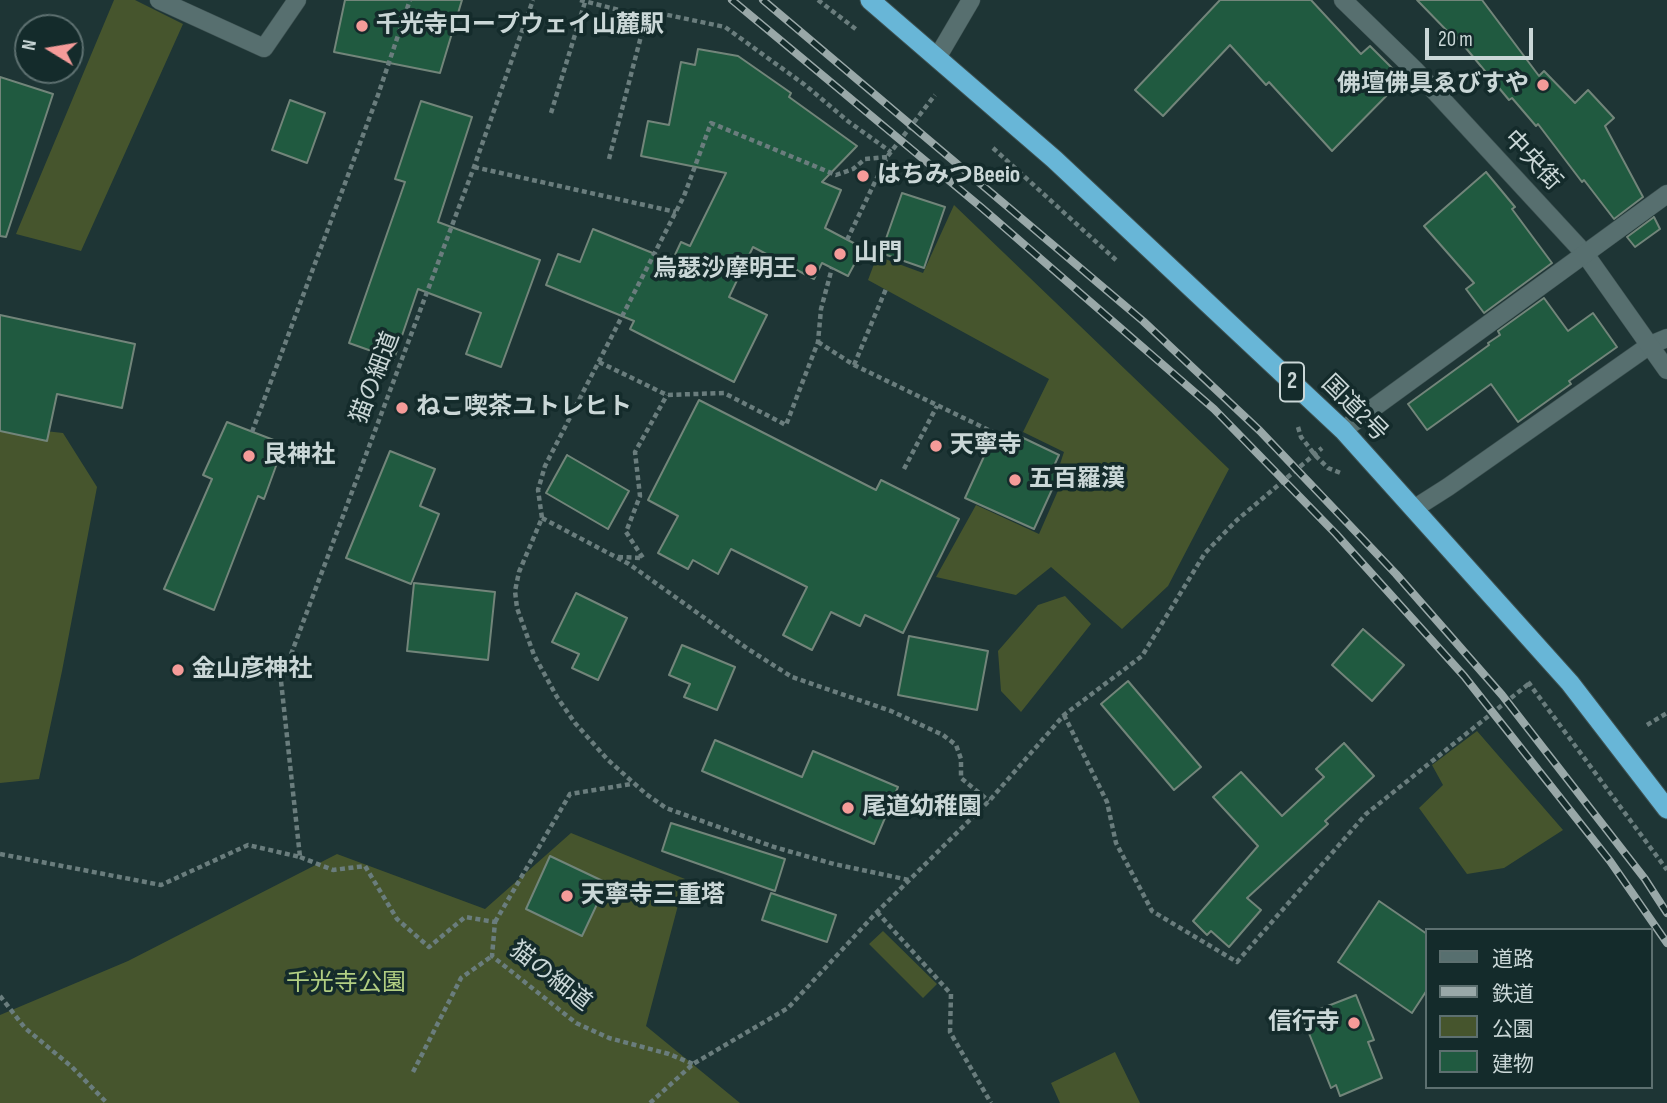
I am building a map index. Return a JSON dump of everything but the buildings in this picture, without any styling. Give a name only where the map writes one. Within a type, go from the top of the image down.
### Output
[{"type":"highway","name":"国道2号","points":[[870,0],[1054,159],[1343,430],[1553,664],[1667,809]]},
{"type":"street","points":[[159,0],[264,48],[297,0]]},
{"type":"street","points":[[937,58],[971,0]]},
{"type":"street","name":"中央街","points":[[1343,0],[1416,71],[1585,254],[1659,342],[1667,370]]},
{"type":"street","points":[[1343,430],[1667,194]]},
{"type":"street","points":[[1415,508],[1659,342]]},
{"type":"path","points":[[252,432],[379,95],[410,0]]},
{"type":"path","name":"猫の細道","points":[[300,857],[281,681],[474,167],[533,0]]},
{"type":"path","points":[[818,0],[867,38]]},
{"type":"path","points":[[551,113],[582,1],[646,17]]},
{"type":"path","points":[[610,159],[649,11],[724,27],[805,85],[889,154]]},
{"type":"path","points":[[925,87],[945,104]]},
{"type":"path","points":[[847,240],[889,154],[935,95]]},
{"type":"path","points":[[889,154],[865,159],[853,169],[836,175],[711,123],[676,212],[545,466],[538,490],[542,518],[519,572],[515,591],[517,608],[534,655],[557,697],[575,723],[632,784],[666,808],[711,826],[834,864],[909,880]]},
{"type":"path","points":[[986,141],[1116,261]]},
{"type":"path","points":[[474,167],[676,212]]},
{"type":"path","points":[[598,362],[667,395],[724,393],[786,425],[817,342],[821,309],[832,268]]},
{"type":"path","points":[[854,365],[886,289]]},
{"type":"path","points":[[817,342],[854,365],[1001,436]]},
{"type":"path","points":[[615,556],[643,558],[626,533],[640,496],[635,452],[667,395]]},
{"type":"path","points":[[904,469],[937,406]]},
{"type":"path","points":[[1298,426],[1301,437],[1315,455],[1328,468],[1345,475]]},
{"type":"path","points":[[650,1103],[693,1063],[789,1008],[877,912],[989,801],[1064,715],[1142,656],[1206,553],[1237,520],[1343,430]]},
{"type":"path","points":[[542,518],[615,556],[792,677],[891,710],[943,735],[956,745],[961,759],[961,778],[989,801]]},
{"type":"path","points":[[1064,715],[1107,802],[1116,843],[1152,911],[1237,962],[1366,814],[1553,664]]},
{"type":"path","points":[[1519,673],[1667,870]]},
{"type":"path","points":[[1647,725],[1667,713]]},
{"type":"path","points":[[495,922],[570,794],[632,784]]},
{"type":"path","name":"猫の細道","points":[[0,854],[161,886],[248,845],[300,857],[333,870],[365,866],[397,919],[429,947],[465,916],[495,922],[492,957],[576,1023],[609,1038],[693,1063]]},
{"type":"path","points":[[877,912],[951,994],[950,1032],[991,1103]]},
{"type":"path","points":[[413,1072],[461,978],[492,957]]},
{"type":"path","points":[[0,996],[24,1028],[72,1067],[107,1103]]},
{"type":"green space","points":[[114,0],[135,0],[183,24],[81,251],[16,234],[79,84],[84,84],[84,72]]},
{"type":"green space","points":[[954,205],[1229,469],[1168,586],[1122,629],[1051,567],[1016,595],[936,577],[976,505],[1039,534],[1067,470],[1060,464],[1064,452],[1023,432],[1049,379],[868,280],[877,256],[923,273]]},
{"type":"green space","points":[[0,426],[63,433],[97,487],[39,779],[0,783]]},
{"type":"green space","points":[[1065,596],[1091,624],[1021,712],[1001,691],[998,651],[1038,605]]},
{"type":"green space","points":[[1477,731],[1563,830],[1504,868],[1467,874],[1419,808],[1443,785],[1432,765]]},
{"type":"green space","name":"千光寺公園","points":[[571,833],[685,879],[646,1026],[740,1103],[0,1103],[0,1015],[128,961],[337,854],[485,909]]},
{"type":"green space","points":[[883,931],[937,984],[923,998],[869,944]]},
{"type":"green space","points":[[1115,1052],[1140,1103],[1060,1103],[1051,1083]]},
{"type":"railway","points":[[732,0],[982,208],[1214,409],[1336,534],[1464,676],[1610,861],[1667,943]]},
{"type":"railway","points":[[763,0],[1143,321],[1260,431],[1396,574],[1502,695],[1645,879],[1667,913]]},
{"type":"place","name":"千光寺ロープウェイ山麓駅","points":[[362,26]]},
{"type":"place","name":"佛壇佛具ゑびすや","points":[[1543,85]]},
{"type":"place","name":"はちみつBeeio","points":[[863,176]]},
{"type":"place","name":"山門","points":[[840,254]]},
{"type":"place","name":"烏瑟沙摩明王","points":[[811,270]]},
{"type":"place","name":"ねこ喫茶ユトレヒト","points":[[402,408]]},
{"type":"place","name":"天寧寺","points":[[936,446]]},
{"type":"place","name":"艮神社","points":[[249,456]]},
{"type":"place","name":"五百羅漢","points":[[1015,480]]},
{"type":"place","name":"金山彦神社","points":[[178,670]]},
{"type":"place","name":"尾道幼稚園","points":[[848,808]]},
{"type":"place","name":"天寧寺三重塔","points":[[567,896]]},
{"type":"place","name":"信行寺","points":[[1354,1023]]}]
